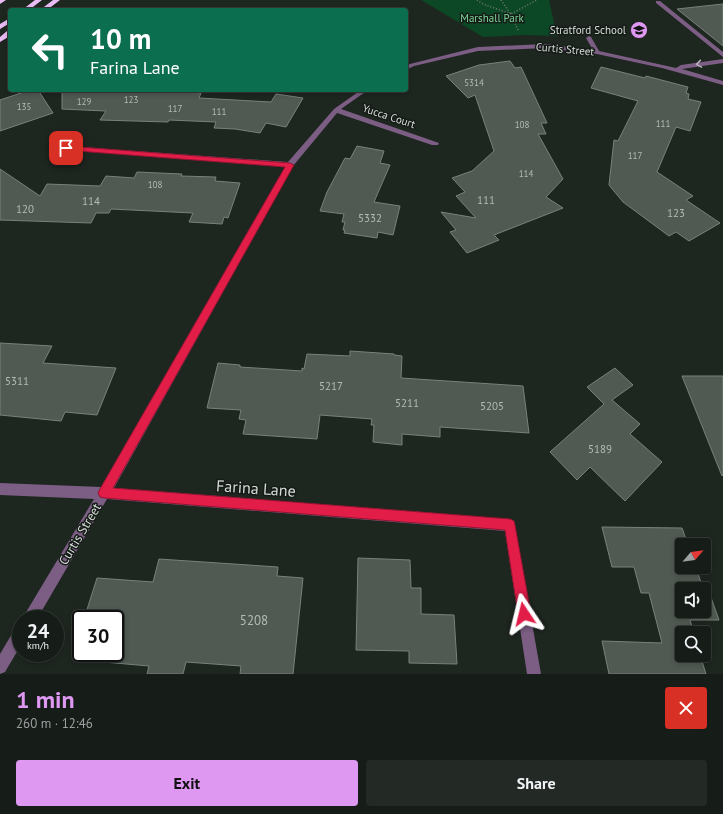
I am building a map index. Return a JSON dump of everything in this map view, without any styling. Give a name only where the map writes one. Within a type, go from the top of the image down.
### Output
[{"type":"highway","points":[[28,8],[39,0]]},
{"type":"highway","points":[[46,8],[57,0]]},
{"type":"street","points":[[658,2],[723,55]]},
{"type":"street","points":[[589,38],[597,52]]},
{"type":"street","name":"Curtis Street","points":[[408,65],[478,49],[545,46],[597,52],[676,70],[723,83]]},
{"type":"street","points":[[676,70],[681,67],[723,61]]},
{"type":"street","name":"Curtis Street","points":[[34,610],[104,493],[290,165],[336,110],[362,92]]},
{"type":"street","name":"Yucca Court","points":[[336,110],[435,143]]},
{"type":"street","points":[[66,148],[290,165]]},
{"type":"street","name":"Farina Lane","points":[[0,489],[104,493],[510,525],[534,674]]},
{"type":"street","points":[[0,667],[12,647]]},
{"type":"path","points":[[477,0],[483,4],[511,14],[537,0]]},
{"type":"path","points":[[502,0],[511,14],[520,36]]},
{"type":"green space","name":"Marshall Park","points":[[421,0],[549,0],[557,36],[525,35],[483,37]]},
{"type":"building","points":[[723,4],[723,46],[677,9]]},
{"type":"building","points":[[510,61],[515,68],[521,67],[547,123],[541,123],[546,134],[538,134],[563,179],[546,197],[563,208],[494,235],[499,240],[467,253],[450,232],[456,230],[441,212],[476,218],[456,196],[465,192],[452,178],[472,171],[494,151],[475,95],[468,98],[446,76],[479,65]]},
{"type":"building","points":[[601,67],[645,78],[646,76],[688,87],[686,93],[689,94],[688,99],[701,102],[690,131],[676,127],[657,172],[693,196],[686,200],[720,223],[689,241],[676,232],[669,236],[623,202],[609,185],[614,140],[618,141],[638,101],[591,88]]},
{"type":"building","points":[[24,92],[39,92],[53,113],[0,131],[0,100]]},
{"type":"building","points":[[62,92],[188,92],[201,93],[199,98],[271,102],[276,94],[303,98],[286,127],[266,123],[260,133],[235,129],[214,128],[216,122],[100,120],[106,111],[62,109]]},
{"type":"building","points":[[357,146],[384,151],[380,163],[390,165],[374,202],[400,206],[393,235],[378,232],[377,238],[344,233],[345,230],[343,230],[345,222],[342,222],[344,214],[320,211],[327,192],[345,158],[350,159]]},
{"type":"building","points":[[0,169],[40,196],[47,184],[100,186],[106,176],[134,178],[137,172],[182,174],[181,176],[216,177],[215,181],[240,183],[228,218],[224,217],[222,224],[189,222],[193,213],[111,209],[109,213],[96,213],[91,223],[0,220]]},
{"type":"building","points":[[0,343],[52,346],[43,363],[116,368],[97,415],[65,412],[61,421],[0,415]]},
{"type":"building","points":[[350,351],[394,354],[402,356],[401,378],[523,386],[529,433],[440,427],[440,437],[402,434],[402,445],[373,442],[374,425],[371,425],[372,419],[320,415],[317,439],[243,434],[246,420],[239,419],[241,410],[207,408],[218,363],[240,365],[240,367],[302,371],[302,368],[304,369],[307,354],[350,356]]},
{"type":"building","points":[[615,368],[633,385],[612,400],[640,424],[630,434],[662,462],[625,501],[590,467],[577,480],[550,452],[604,404],[587,387]]},
{"type":"building","points":[[682,376],[723,376],[722,476]]},
{"type":"building","points":[[602,527],[682,528],[686,538],[675,538],[675,574],[698,574],[701,582],[675,582],[675,618],[711,618],[711,597],[719,620],[690,620],[692,626],[675,626],[675,662],[702,662],[706,674],[609,674],[602,641],[662,643],[649,593],[641,593],[634,567],[612,567]]},
{"type":"building","points":[[358,558],[410,560],[411,588],[421,588],[421,614],[454,615],[457,664],[409,663],[409,651],[356,650]]},
{"type":"building","points":[[159,559],[278,567],[277,576],[303,578],[293,674],[240,674],[241,666],[186,662],[183,674],[147,674],[149,666],[104,662],[124,662],[124,610],[87,610],[97,578],[153,582]]},
{"type":"place","name":"Stratford School","points":[[639,30]]},
{"type":"route","points":[[66,148],[290,165],[104,493],[510,525],[524,614]]}]
